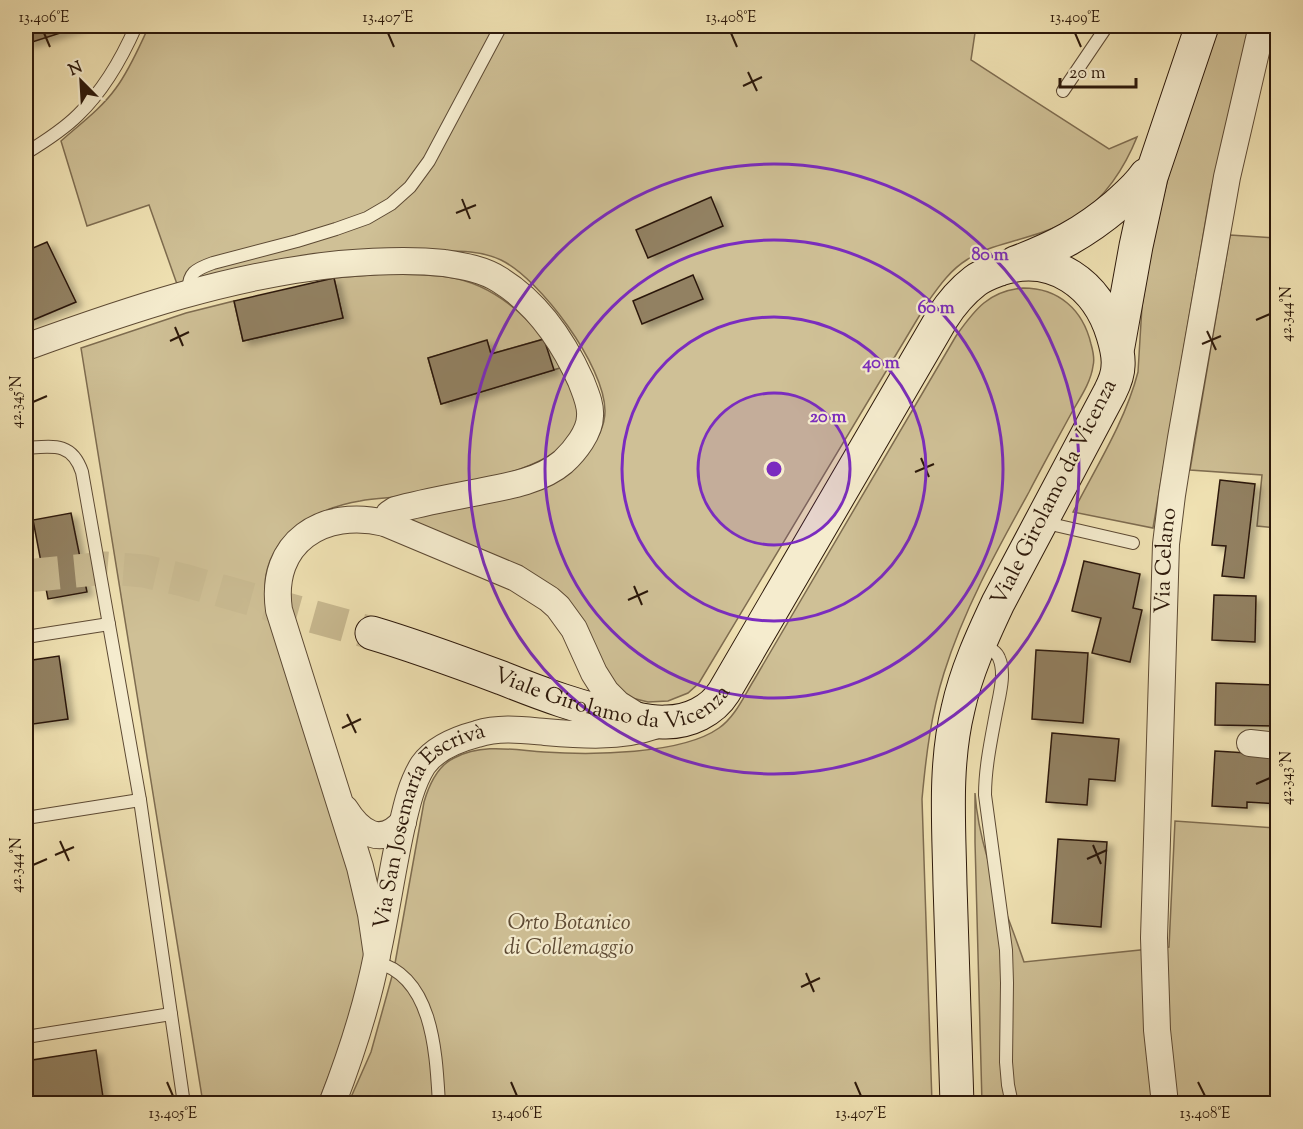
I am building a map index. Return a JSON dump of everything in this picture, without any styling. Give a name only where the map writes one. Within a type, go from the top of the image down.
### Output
[{"type":"main road","points":[[1108,321],[1106,301],[1121,270],[1149,185],[1152,164],[1202,26]]},
{"type":"main road","points":[[998,270],[1057,246],[1088,229],[1129,195],[1152,164]]},
{"type":"main road","name":"Viale Girolamo da Vicenza","points":[[372,633],[443,656],[556,699],[606,713],[656,722],[681,720],[700,714],[717,702],[942,318],[958,296],[982,276],[1019,264],[1049,267],[1071,276],[1083,285],[1096,299],[1108,321],[1115,341],[1118,371],[1110,392],[998,603],[980,643],[958,708],[951,753],[949,827],[957,1104]]},
{"type":"main road","points":[[1071,276],[1092,281],[1121,270]]},
{"type":"main road","points":[[1118,357],[1121,270]]},
{"type":"street","name":"Via Celano","points":[[1165,1104],[1157,1030],[1154,938],[1166,544],[1181,438],[1227,177],[1262,26]]},
{"type":"street","points":[[26,347],[189,293],[273,273],[318,266],[378,261],[442,263],[485,272],[500,280],[523,298],[549,326],[569,356],[584,388],[591,412],[590,421],[577,446],[562,463],[539,476],[512,485],[395,510],[388,514],[385,523]]},
{"type":"street","points":[[376,959],[368,897],[360,867],[281,620],[277,600],[278,579],[282,563],[291,548],[306,535],[335,522],[365,519],[385,523],[516,578],[540,592],[558,607],[574,629],[594,673],[606,692],[618,704],[656,722]]},
{"type":"street","name":"Via San Josemaría Escrivà","points":[[332,1104],[360,1024],[376,959],[403,822],[415,784],[428,759],[462,739],[488,730],[508,729],[574,734],[624,733],[643,729],[656,722]]},
{"type":"street","points":[[1250,743],[1278,746]]},
{"type":"street","points":[[339,798],[353,822],[371,834],[380,835],[389,832],[403,822]]},
{"type":"lane","points":[[26,153],[51,137],[91,102],[105,84],[127,47],[136,26]]},
{"type":"lane","points":[[189,293],[189,279],[200,268],[336,229],[367,218],[391,204],[410,187],[429,161],[501,26]]},
{"type":"lane","points":[[1063,91],[1107,26]]},
{"type":"lane","points":[[26,448],[57,447],[69,451],[78,460],[82,472],[140,800],[184,1104]]},
{"type":"lane","points":[[1041,522],[1133,543]]},
{"type":"lane","points":[[26,637],[109,624]]},
{"type":"lane","points":[[980,643],[996,653],[1002,670],[985,778],[985,795],[1006,950],[1006,1062],[1012,1104]]},
{"type":"lane","points":[[26,818],[140,800]]},
{"type":"lane","points":[[376,959],[399,973],[420,1000],[435,1045],[439,1104]]},
{"type":"lane","points":[[26,1037],[171,1014]]},
{"type":"green space","points":[[149,26],[976,26],[971,60],[1109,149],[1137,137],[1112,182],[1096,202],[1086,210],[1070,221],[1051,229],[974,255],[945,279],[927,303],[699,683],[688,693],[668,701],[648,702],[632,698],[615,687],[589,635],[410,524],[407,518],[588,452],[600,433],[605,411],[602,392],[594,371],[568,326],[534,285],[517,270],[485,254],[433,251],[178,287],[149,205],[87,226],[61,141],[110,96],[130,66]]},
{"type":"green space","points":[[1218,26],[1252,26],[1210,195],[1153,528],[1073,512],[1126,409],[1138,372],[1142,306],[1163,198],[1175,150]]},
{"type":"green space","points":[[1230,235],[1277,238],[1277,528],[1257,526],[1262,475],[1190,470]]},
{"type":"green space","points":[[382,274],[440,276],[476,285],[513,307],[544,339],[491,354],[487,341],[428,358],[441,404],[560,368],[574,396],[578,409],[577,420],[571,434],[559,450],[536,463],[490,478],[406,496],[360,501],[329,509],[301,524],[278,545],[265,579],[267,607],[350,872],[367,954],[345,1035],[318,1103],[203,1103],[81,348],[186,313],[234,301],[243,341],[343,318],[334,278]]},
{"type":"green space","name":"Orto Botanico di Collemaggio","points":[[1023,288],[1048,292],[1068,303],[1082,321],[1087,332],[1094,363],[1085,390],[971,603],[944,673],[932,720],[922,799],[932,1103],[348,1104],[371,1052],[394,969],[424,802],[438,771],[448,761],[476,750],[585,753],[635,751],[682,744],[719,728],[743,699],[956,336],[977,310],[992,297]]},
{"type":"green space","points":[[975,793],[977,815],[987,858],[1024,962],[1169,947],[1175,821],[1277,828],[1277,1103],[982,1103]]},
{"type":"building","points":[[26,26],[82,26],[26,44]]},
{"type":"building","points":[[711,197],[723,226],[648,258],[636,230]]},
{"type":"building","points":[[47,242],[76,302],[26,323],[26,251]]},
{"type":"building","points":[[693,275],[703,299],[642,324],[633,301]]},
{"type":"building","points":[[334,278],[343,318],[243,341],[234,301]]},
{"type":"building","points":[[544,339],[554,370],[441,404],[428,358],[487,340],[491,354]]},
{"type":"building","points":[[1220,480],[1255,484],[1244,578],[1222,576],[1226,546],[1212,545]]},
{"type":"building","points":[[71,513],[87,592],[48,599],[33,520]]},
{"type":"building","points":[[1273,535],[1278,535],[1278,580],[1270,580]]},
{"type":"building","points":[[1084,561],[1140,574],[1133,608],[1142,610],[1130,662],[1092,653],[1101,618],[1072,611]]},
{"type":"building","points":[[1214,595],[1256,596],[1255,642],[1212,640]]},
{"type":"building","points":[[1274,603],[1278,603],[1278,660],[1272,660]]},
{"type":"building","points":[[1036,650],[1088,653],[1083,723],[1032,719]]},
{"type":"building","points":[[59,656],[68,719],[26,725],[26,661]]},
{"type":"building","points":[[1216,683],[1278,685],[1278,726],[1215,725]]},
{"type":"building","points":[[1052,733],[1119,739],[1115,781],[1089,779],[1087,805],[1046,802]]},
{"type":"building","points":[[1215,751],[1278,755],[1278,804],[1247,802],[1247,808],[1212,806]]},
{"type":"building","points":[[1058,839],[1107,842],[1101,927],[1052,923]]},
{"type":"building","points":[[96,1050],[104,1104],[26,1104],[26,1061]]},
{"type":"tunnel","points":[[26,576],[106,568],[144,571],[372,633]]}]
